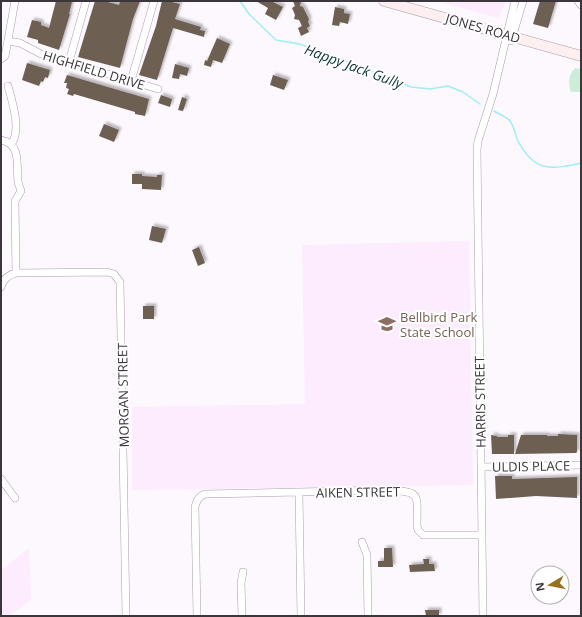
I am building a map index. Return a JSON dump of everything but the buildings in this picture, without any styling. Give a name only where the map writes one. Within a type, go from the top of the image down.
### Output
[{"type":"street","points":[[1,59],[4,56],[8,41],[15,1]]},
{"type":"street","points":[[69,62],[86,1]]},
{"type":"street","points":[[131,81],[154,1]]},
{"type":"street","name":"JONES ROAD","points":[[384,1],[581,56]]},
{"type":"street","points":[[510,35],[515,1]]},
{"type":"street","points":[[510,35],[523,1]]},
{"type":"street","points":[[578,1],[581,5]]},
{"type":"street","name":"HARRIS STREET","points":[[483,616],[476,160],[478,140],[494,94],[510,35]]},
{"type":"street","name":"HIGHFIELD DRIVE","points":[[8,41],[20,43],[41,54],[158,89]]},
{"type":"street","points":[[8,86],[15,110],[16,136],[11,144]]},
{"type":"street","points":[[1,140],[11,144],[16,153],[18,181],[21,190],[15,201],[16,274],[6,277],[1,287]]},
{"type":"street","name":"MORGAN STREET","points":[[16,274],[107,272],[114,274],[120,282],[126,616]]},
{"type":"street","name":"ULDIS PLACE","points":[[480,467],[581,465]]},
{"type":"street","points":[[1,479],[15,498]]},
{"type":"street","name":"AIKEN STREET","points":[[197,616],[195,507],[200,496],[205,494],[387,490],[409,492],[412,493],[417,499],[417,526],[418,530],[423,535],[482,535]]},
{"type":"street","points":[[299,492],[301,616]]},
{"type":"street","points":[[362,542],[367,555],[368,616]]},
{"type":"street","points":[[242,616],[241,583],[243,572]]},
{"type":"shaded area","points":[[437,1],[506,1],[498,18]]},
{"type":"shaded area","name":"Bellbird Park State School","points":[[469,241],[473,485],[132,490],[132,407],[305,404],[302,245]]},
{"type":"shaded area","points":[[29,548],[31,600],[9,616],[1,616],[1,570]]},
{"type":"green space","points":[[575,68],[581,69],[581,92],[571,92],[570,89],[570,76]]},
{"type":"waterway","name":"Happy Jack Gully","points":[[240,1],[249,14],[276,40],[299,44],[323,52],[411,87],[430,89],[448,86],[463,92],[480,104]]},
{"type":"waterway","name":"Happy Jack Gully","points":[[494,111],[510,121],[513,125],[518,141],[524,151],[537,163],[552,167],[561,167],[581,163]]},
{"type":"place","name":"Bellbird Park State School","points":[[387,324]]}]
